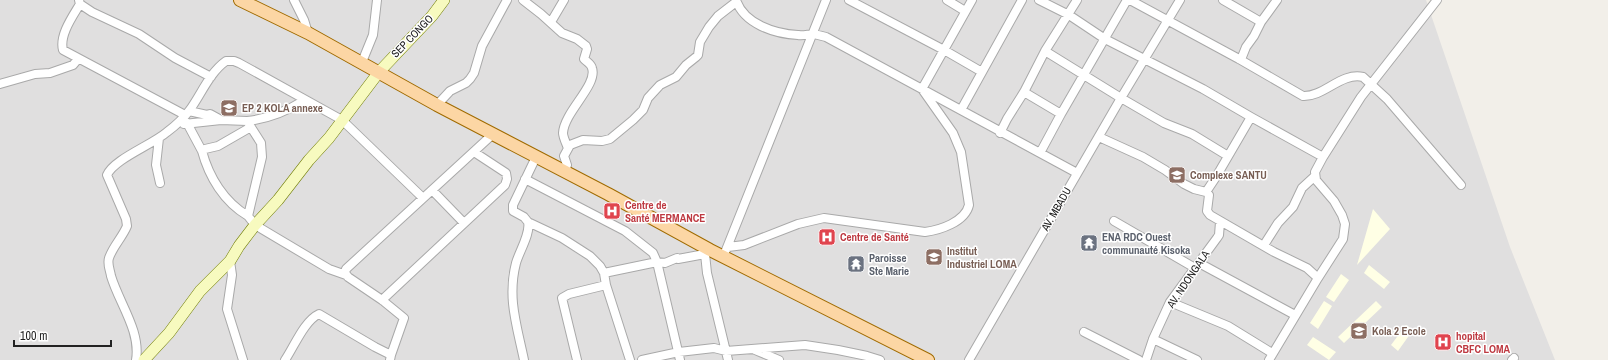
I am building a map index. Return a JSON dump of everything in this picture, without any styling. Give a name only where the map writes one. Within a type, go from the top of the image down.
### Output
[{"type":"main road","points":[[240,0],[308,33],[362,62],[437,105],[565,172],[708,252],[725,252],[928,360]]},
{"type":"street","points":[[294,0],[304,20],[308,33]]},
{"type":"street","points":[[362,62],[373,35],[377,0]]},
{"type":"street","name":"SEP CONGO","points":[[144,360],[169,333],[200,291],[230,261],[255,225],[278,200],[294,178],[329,138],[379,72],[432,16],[444,0]]},
{"type":"street","points":[[437,105],[444,96],[466,83],[474,74],[482,46],[507,0]]},
{"type":"street","points":[[523,0],[551,22],[562,33],[577,39],[586,46],[587,50],[584,59],[589,63],[593,70],[586,90],[564,128],[563,133],[568,148]]},
{"type":"street","points":[[551,22],[564,0]]},
{"type":"street","points":[[725,252],[826,0]]},
{"type":"street","points":[[849,0],[944,50],[982,72]]},
{"type":"street","points":[[947,0],[966,11]]},
{"type":"street","points":[[922,89],[972,0]]},
{"type":"street","points":[[961,110],[1022,0]]},
{"type":"street","points":[[1039,0],[1105,38],[1203,89],[1323,157]]},
{"type":"street","points":[[1000,133],[1024,92],[1045,51],[1078,0]]},
{"type":"street","points":[[1040,153],[1105,38],[1129,0],[1239,59],[1302,96],[1314,94],[1344,79],[1356,76],[1363,77],[1403,117],[1461,185]]},
{"type":"street","name":"AV. MBADU","points":[[970,360],[1077,173],[1180,0]]},
{"type":"street","points":[[1223,0],[1261,22]]},
{"type":"street","points":[[1239,59],[1242,57],[1246,47],[1254,36],[1261,22],[1277,0]]},
{"type":"street","points":[[1264,245],[1278,223],[1293,207],[1302,188],[1315,176],[1323,157],[1358,101],[1437,0]]},
{"type":"street","points":[[565,172],[567,165],[564,156],[570,145],[583,140],[602,141],[610,139],[633,120],[642,110],[648,98],[660,85],[676,77],[686,65],[698,55],[700,42],[708,27],[718,16],[736,1],[746,16],[752,21],[775,32],[799,36],[813,34],[826,37],[961,110],[1000,133],[1077,173]]},
{"type":"street","points":[[211,77],[175,58],[145,38],[106,19],[79,2],[68,26],[62,46],[63,50],[78,59],[187,116],[249,124],[261,143],[262,156],[248,216]]},
{"type":"street","points":[[1045,51],[1164,123],[1192,134],[1228,156]]},
{"type":"street","points":[[0,84],[35,74],[50,73],[73,65],[78,59]]},
{"type":"street","points":[[136,360],[137,348],[134,335],[108,266],[109,259],[116,242],[127,226],[126,219],[107,175],[110,169],[117,163],[159,138],[187,116],[211,77],[226,61],[234,61],[342,120],[423,198]]},
{"type":"street","points":[[725,252],[798,224],[824,218],[925,232],[937,230],[964,215],[968,210],[969,205],[961,152],[953,133],[922,89]]},
{"type":"street","points":[[1024,92],[1061,114]]},
{"type":"street","points":[[202,151],[223,144],[249,124],[288,110],[305,100]]},
{"type":"street","points":[[187,116],[210,114],[221,120]]},
{"type":"street","points":[[187,116],[202,151],[208,170],[226,199],[248,216],[255,225],[329,269],[346,275],[382,300],[404,318],[390,357],[319,314],[309,322],[285,360]]},
{"type":"street","points":[[1206,192],[1251,117]]},
{"type":"street","points":[[346,275],[346,269],[352,263],[493,134]]},
{"type":"street","points":[[1099,137],[1143,157],[1165,170],[1184,184],[1194,189],[1206,192],[1209,195],[1208,213],[1220,222],[1307,268],[1318,278]]},
{"type":"street","points":[[159,138],[156,165],[160,183]]},
{"type":"street","points":[[382,300],[500,191],[505,184],[507,180],[506,173],[474,152]]},
{"type":"street","points":[[536,157],[525,179],[513,209],[514,212],[524,217],[528,222],[562,238],[590,256],[600,266],[604,273],[606,285],[630,360]]},
{"type":"street","points":[[1170,302],[1228,326],[1270,356],[1343,239],[1345,224],[1339,209],[1315,176]]},
{"type":"street","points":[[525,179],[625,231],[654,253],[680,356]]},
{"type":"street","points":[[432,190],[464,223]]},
{"type":"street","points":[[1114,220],[1197,266],[1295,315]]},
{"type":"street","points":[[524,360],[512,301],[512,282],[516,261],[528,229],[528,222]]},
{"type":"street","name":"AV. NDONGALA","points":[[1146,360],[1153,339],[1170,302],[1219,235],[1220,222]]},
{"type":"street","points":[[604,273],[657,262],[665,263],[677,258],[708,252],[707,273],[728,360]]},
{"type":"street","points":[[230,261],[232,275],[227,309],[243,360]]},
{"type":"street","points":[[578,360],[562,298],[565,295],[606,285]]},
{"type":"street","points":[[1084,332],[1139,360]]},
{"type":"street","points":[[1153,339],[1197,360]]},
{"type":"street","points":[[642,360],[680,356],[714,348],[726,351],[805,345],[880,360]]},
{"type":"street","points":[[752,349],[779,360]]},
{"type":"shaded area","points":[[0,0],[1426,0],[1510,247],[1555,360],[0,360]]},
{"type":"shaded area","points":[[1373,209],[1390,229],[1357,265]]},
{"type":"shaded area","points":[[1369,265],[1390,282],[1384,289],[1364,273]]},
{"type":"shaded area","points":[[1341,274],[1349,280],[1334,302],[1326,297]]},
{"type":"shaded area","points":[[1324,301],[1332,306],[1318,329],[1310,323]]},
{"type":"shaded area","points":[[1376,301],[1382,307],[1344,343],[1338,337]]},
{"type":"shaded area","points":[[1406,325],[1413,330],[1398,351],[1391,345]]},
{"type":"shaded area","points":[[1313,337],[1336,352],[1329,360],[1307,345]]},
{"type":"place","name":"EP 2 KOLA annexe","points":[[229,108]]},
{"type":"place","name":"Complexe SANTU","points":[[1177,175]]},
{"type":"place","name":"Centre de Santé MERMANCE","points":[[612,211]]},
{"type":"place","name":"Centre de Santé","points":[[827,237]]},
{"type":"place","name":"ENA RDC Ouest communauté Kisoka","points":[[1089,243]]},
{"type":"place","name":"Institut Industriel LOMA","points":[[934,257]]},
{"type":"place","name":"Paroisse Ste Marie","points":[[856,264]]},
{"type":"place","name":"Kola 2 Ecole","points":[[1359,331]]},
{"type":"place","name":"hopital CBFC LOMA","points":[[1443,342]]}]
